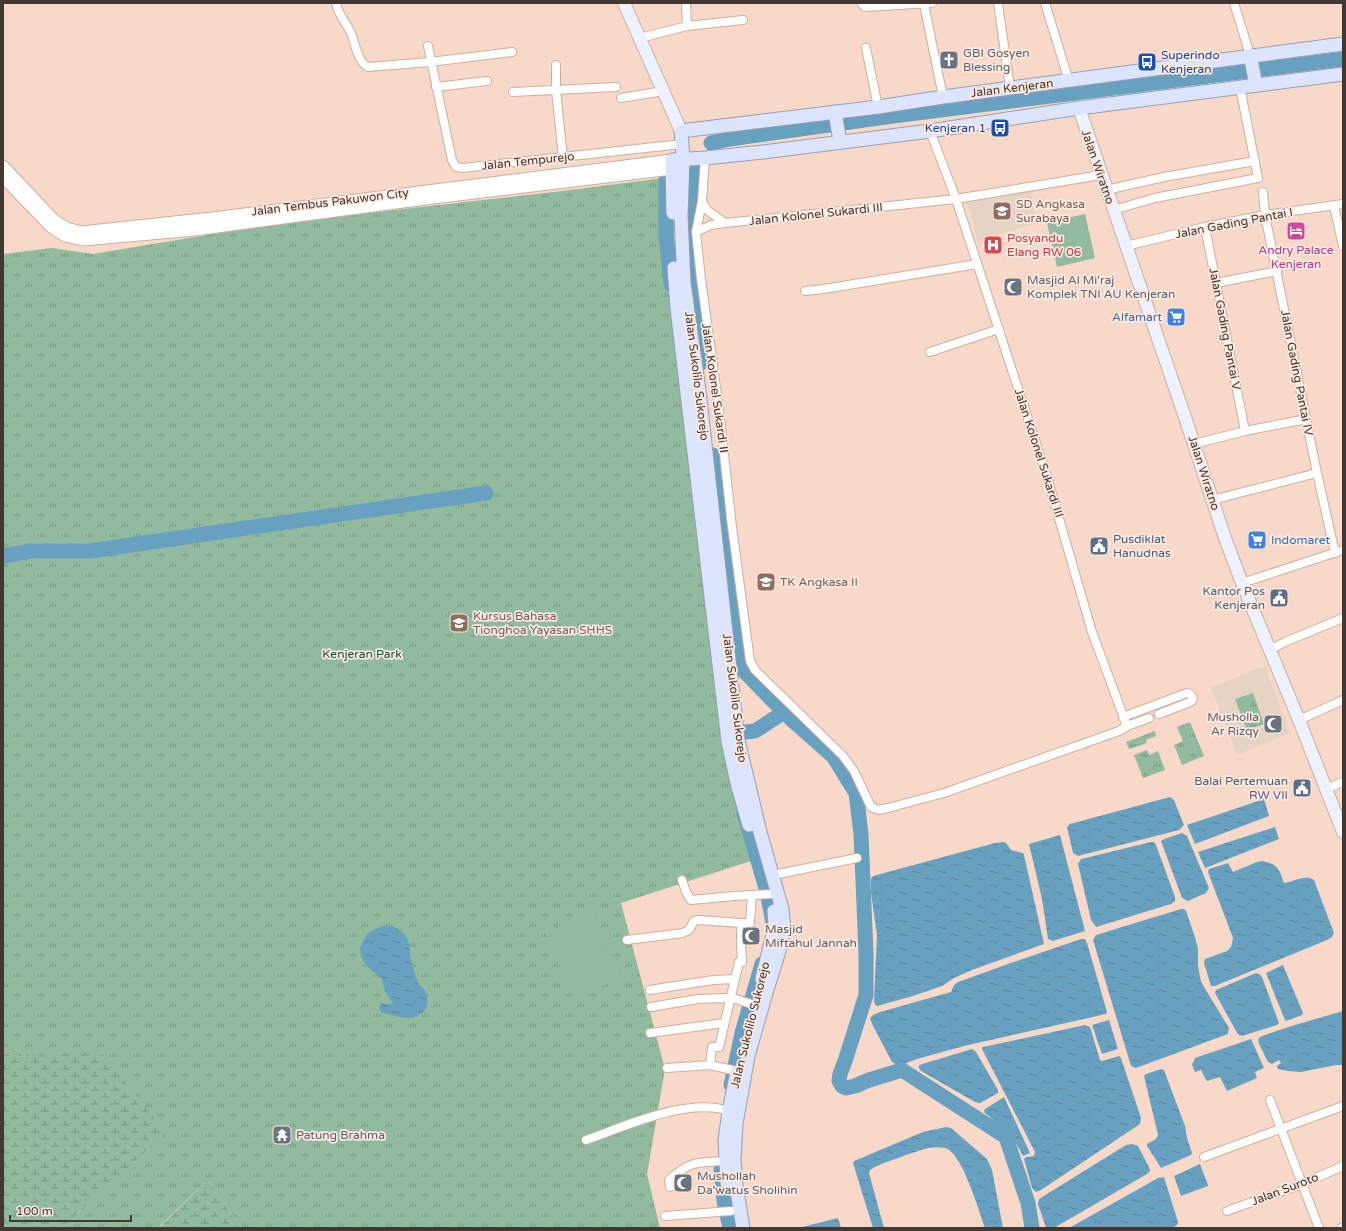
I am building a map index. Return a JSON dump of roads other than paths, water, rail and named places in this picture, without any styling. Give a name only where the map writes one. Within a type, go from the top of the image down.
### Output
[{"type":"main road","points":[[624,3],[681,131]]},
{"type":"main road","name":"Jalan Kenjeran","points":[[681,131],[835,113],[943,97],[1343,44]]},
{"type":"main road","points":[[1250,56],[1256,84]]},
{"type":"main road","points":[[677,164],[705,158],[930,131],[1079,108],[1343,74]]},
{"type":"main road","name":"Jalan Wiratno","points":[[1079,108],[1212,500],[1242,583],[1299,720],[1343,832]]},
{"type":"main road","points":[[835,113],[840,142]]},
{"type":"main road","name":"Jalan Sukolilo Sukorejo","points":[[681,131],[682,144],[677,164],[673,246],[676,308],[693,391],[738,783],[768,894],[778,909],[765,968],[750,1004],[728,1115],[724,1161],[730,1211],[735,1228]]},
{"type":"main road","name":"Jalan Sukolilo Sukorejo","points":[[733,741],[773,874],[778,909],[784,929],[748,1056],[736,1070]]},
{"type":"main road","name":"Jalan Sukolilo Sukorejo","points":[[730,1211],[743,1228]]},
{"type":"street","points":[[336,3],[337,10],[350,30],[360,59],[368,67],[430,62],[512,52]]},
{"type":"street","points":[[686,3],[687,26]]},
{"type":"street","points":[[861,3],[865,7],[932,3]]},
{"type":"street","points":[[998,3],[1010,88]]},
{"type":"street","points":[[1045,3],[1069,81]]},
{"type":"street","points":[[1234,3],[1250,56]]},
{"type":"street","points":[[924,4],[943,97]]},
{"type":"street","points":[[640,38],[687,26],[743,20]]},
{"type":"street","points":[[428,46],[436,87],[487,81]]},
{"type":"street","points":[[866,48],[878,107]]},
{"type":"street","points":[[556,65],[556,90],[563,158]]},
{"type":"street","name":"Jalan Tempurejo","points":[[436,87],[452,160],[456,167],[463,168],[563,158],[682,144]]},
{"type":"street","points":[[513,92],[616,87]]},
{"type":"street","points":[[1113,210],[1156,198],[1258,178],[1240,87]]},
{"type":"street","points":[[621,98],[663,91]]},
{"type":"street","name":"Jalan Kolonel Sukardi III","points":[[930,131],[956,199],[1047,477],[1092,632],[1127,726]]},
{"type":"street","name":"Jalan Kolonel Sukardi II","points":[[705,158],[702,201],[696,232],[744,617],[750,660],[755,670],[843,756],[854,771],[871,807],[879,810],[944,793],[1119,731],[1127,726],[1149,718]]},
{"type":"street","points":[[1106,190],[1164,177],[1255,162]]},
{"type":"street","name":"Jalan Tembus Pakuwon City","points":[[3,166],[55,220],[67,228],[81,232],[677,164]]},
{"type":"street","name":"Jalan Tembus Pakuwon City","points":[[3,177],[51,227],[65,236],[83,240],[194,230],[677,164]]},
{"type":"street","name":"Jalan Kolonel Sukardi III","points":[[696,232],[711,225],[725,223],[956,199],[1101,175]]},
{"type":"street","name":"Jalan Gading Pantai IV","points":[[1263,192],[1265,215],[1317,473],[1339,551]]},
{"type":"street","points":[[702,201],[707,210],[725,223]]},
{"type":"street","name":"Jalan Gading Pantai I","points":[[1126,246],[1205,227],[1265,215],[1343,204]]},
{"type":"street","points":[[1334,206],[1343,246]]},
{"type":"street","name":"Jalan Gading Pantai V","points":[[1205,227],[1245,431]]},
{"type":"street","points":[[805,291],[977,264]]},
{"type":"street","points":[[1216,283],[1277,271]]},
{"type":"street","points":[[930,352],[999,329]]},
{"type":"street","points":[[1194,444],[1245,431],[1307,419]]},
{"type":"street","points":[[1212,500],[1317,473]]},
{"type":"street","points":[[1242,583],[1339,551]]},
{"type":"street","points":[[1269,650],[1343,618]]},
{"type":"street","points":[[1123,717],[1187,693],[1190,693],[1193,697],[1192,701],[1190,702],[1159,714]]},
{"type":"street","points":[[1299,720],[1343,700]]},
{"type":"street","points":[[1326,789],[1343,782]]},
{"type":"street","points":[[773,874],[857,858]]},
{"type":"street","points":[[682,880],[686,892],[691,900],[768,894]]},
{"type":"street","points":[[627,940],[683,933],[689,930],[694,921],[699,920],[750,923],[752,895]]},
{"type":"street","points":[[710,1066],[712,1047],[719,1047],[739,962],[742,962],[741,923]]},
{"type":"street","points":[[650,990],[713,980],[735,979]]},
{"type":"street","points":[[652,1007],[698,1000],[730,998],[750,1004]]},
{"type":"street","points":[[650,1033],[724,1023]]},
{"type":"street","points":[[667,1068],[710,1066],[736,1070]]},
{"type":"street","points":[[1270,1100],[1319,1228]]},
{"type":"street","points":[[1204,1157],[1343,1106]]},
{"type":"street","points":[[586,1140],[646,1118],[695,1107],[728,1115]]},
{"type":"street","points":[[670,1187],[669,1180],[691,1164],[724,1161]]},
{"type":"street","name":"Jalan Suroto","points":[[1227,1211],[1302,1184],[1343,1166]]},
{"type":"street","points":[[665,1216],[730,1211]]},
{"type":"water","points":[[1170,797],[1174,800],[1184,825],[1179,830],[1078,856],[1073,853],[1067,827],[1070,824]]},
{"type":"water","points":[[1264,799],[1269,816],[1195,844],[1187,825]]},
{"type":"water","points":[[1275,827],[1279,839],[1205,868],[1198,852]]},
{"type":"water","points":[[1182,833],[1187,836],[1209,888],[1206,893],[1188,901],[1182,898],[1161,841]]},
{"type":"water","points":[[1060,835],[1085,931],[1053,941],[1048,939],[1042,899],[1029,844]]},
{"type":"water","points":[[1003,842],[1006,843],[1011,850],[1023,853],[1024,855],[1044,944],[972,970],[954,978],[942,986],[877,1006],[874,1002],[877,935],[871,893],[871,879],[873,876]]},
{"type":"water","points":[[1154,842],[1156,845],[1175,897],[1175,901],[1171,904],[1096,927],[1091,920],[1078,864],[1081,859]]},
{"type":"water","points":[[1262,861],[1277,868],[1284,883],[1303,878],[1311,878],[1314,880],[1334,933],[1332,937],[1327,940],[1215,986],[1211,986],[1204,963],[1205,959],[1227,951],[1231,947],[1233,938],[1208,872],[1209,869],[1228,863],[1233,872]]},
{"type":"water","points":[[1181,909],[1186,911],[1195,937],[1198,949],[1198,966],[1201,982],[1229,1028],[1228,1034],[1136,1068],[1131,1066],[1093,940],[1096,935]]},
{"type":"water","points":[[382,926],[395,927],[402,932],[408,940],[411,962],[416,978],[424,989],[427,999],[426,1008],[418,1016],[406,1018],[399,1017],[381,1012],[379,1008],[381,1003],[393,1004],[385,991],[382,979],[367,966],[361,957],[360,947],[368,933]]},
{"type":"water","points":[[1081,939],[1085,939],[1087,943],[1107,1012],[1106,1014],[964,1046],[897,1065],[892,1062],[872,1024],[870,1018],[880,1012],[951,992],[954,985],[958,982]]},
{"type":"water","points":[[1283,965],[1303,1013],[1302,1015],[1286,1021],[1266,973]]},
{"type":"water","points":[[1256,973],[1262,977],[1279,1023],[1277,1025],[1242,1036],[1236,1031],[1215,993],[1216,990]]},
{"type":"water","points":[[1343,1011],[1343,1065],[1301,1072],[1278,1069],[1277,1066],[1281,1063],[1279,1060],[1272,1064],[1267,1060],[1259,1044],[1259,1038],[1284,1028]]},
{"type":"water","points":[[1109,1020],[1118,1049],[1102,1054],[1092,1025]]},
{"type":"water","points":[[1085,1025],[1090,1027],[1100,1060],[1102,1061],[1119,1056],[1121,1058],[1141,1118],[1140,1124],[1036,1192],[1032,1188],[1024,1159],[1026,1157],[1034,1156],[1035,1152],[982,1049],[983,1047]]},
{"type":"water","points":[[1251,1039],[1264,1068],[1255,1072],[1257,1078],[1227,1091],[1220,1077],[1207,1081],[1201,1070],[1195,1072],[1192,1065],[1195,1058]]},
{"type":"water","points":[[972,1049],[976,1052],[998,1090],[998,1093],[980,1103],[975,1102],[921,1071],[919,1068],[919,1065]]},
{"type":"water","points":[[1161,1069],[1164,1070],[1185,1126],[1192,1153],[1191,1155],[1161,1168],[1147,1146],[1147,1144],[1156,1139],[1158,1135],[1144,1076]]},
{"type":"water","points":[[1004,1097],[1030,1153],[1023,1156],[1011,1137],[984,1111]]},
{"type":"water","points":[[946,1127],[951,1128],[987,1159],[992,1170],[1003,1228],[985,1228],[969,1183],[958,1160],[945,1148],[935,1147],[906,1155],[878,1165],[870,1170],[869,1173],[884,1228],[873,1228],[853,1163],[854,1161],[923,1132]]},
{"type":"water","points":[[1132,1144],[1138,1146],[1149,1167],[1150,1171],[1147,1174],[1054,1228],[1046,1228],[1038,1204],[1039,1199],[1126,1145]]},
{"type":"water","points":[[1200,1164],[1208,1186],[1181,1196],[1174,1176]]},
{"type":"water","points":[[1164,1177],[1178,1222],[1173,1228],[1069,1228],[1158,1178]]},
{"type":"water","points":[[838,1218],[841,1228],[802,1227]]},
{"type":"waterway","points":[[711,143],[893,116],[1343,59]]},
{"type":"waterway","points":[[697,168],[689,231],[693,298],[701,363]]},
{"type":"waterway","points":[[666,180],[666,235],[671,284]]},
{"type":"waterway","points":[[713,455],[740,667],[791,719],[833,756],[856,793],[861,834],[866,953],[866,995],[839,1081],[842,1086],[846,1088],[902,1070],[1006,1137],[1028,1203],[1032,1228]]},
{"type":"waterway","points":[[3,556],[32,551],[90,551],[486,493]]},
{"type":"waterway","points":[[727,734],[755,731],[784,712]]},
{"type":"waterway","points":[[744,813],[767,892],[773,925]]},
{"type":"waterway","points":[[731,1085],[742,1033],[762,964]]},
{"type":"waterway","points":[[721,1169],[724,1201],[730,1228]]},
{"type":"place","name":"GBI Gosyen Blessing","points":[[949,60]]},
{"type":"place","name":"Superindo Kenjeran","points":[[1147,62]]},
{"type":"place","name":"Kenjeran 1","points":[[1000,128]]},
{"type":"place","name":"SD Angkasa Surabaya","points":[[1002,211]]},
{"type":"place","name":"Andry Palace Kenjeran","points":[[1296,231]]},
{"type":"place","name":"Posyandu Elang RW 06","points":[[993,245]]},
{"type":"place","name":"Masjid Al Mi'raj Komplek TNI AU Kenjeran","points":[[1013,287]]},
{"type":"place","name":"Alfamart","points":[[1176,317]]},
{"type":"place","name":"Indomaret","points":[[1257,540]]},
{"type":"place","name":"Pusdiklat Hanudnas","points":[[1099,546]]},
{"type":"place","name":"TK Angkasa II","points":[[766,582]]},
{"type":"place","name":"Kantor Pos Kenjeran","points":[[1279,598]]},
{"type":"place","name":"Kursus Bahasa Tionghoa Yayasan SHHS","points":[[459,623]]},
{"type":"place","name":"Musholla Ar Rizqy","points":[[1273,724]]},
{"type":"place","name":"Balai Pertemuan RW VII","points":[[1302,788]]},
{"type":"place","name":"Masjid Miftahul Jannah","points":[[751,936]]},
{"type":"place","name":"Patung Brahma","points":[[282,1135]]},
{"type":"place","name":"Mushollah Da'watus Sholihin","points":[[683,1183]]},
{"type":"park label","name":"Kenjeran Park","points":[[362,654]]}]
